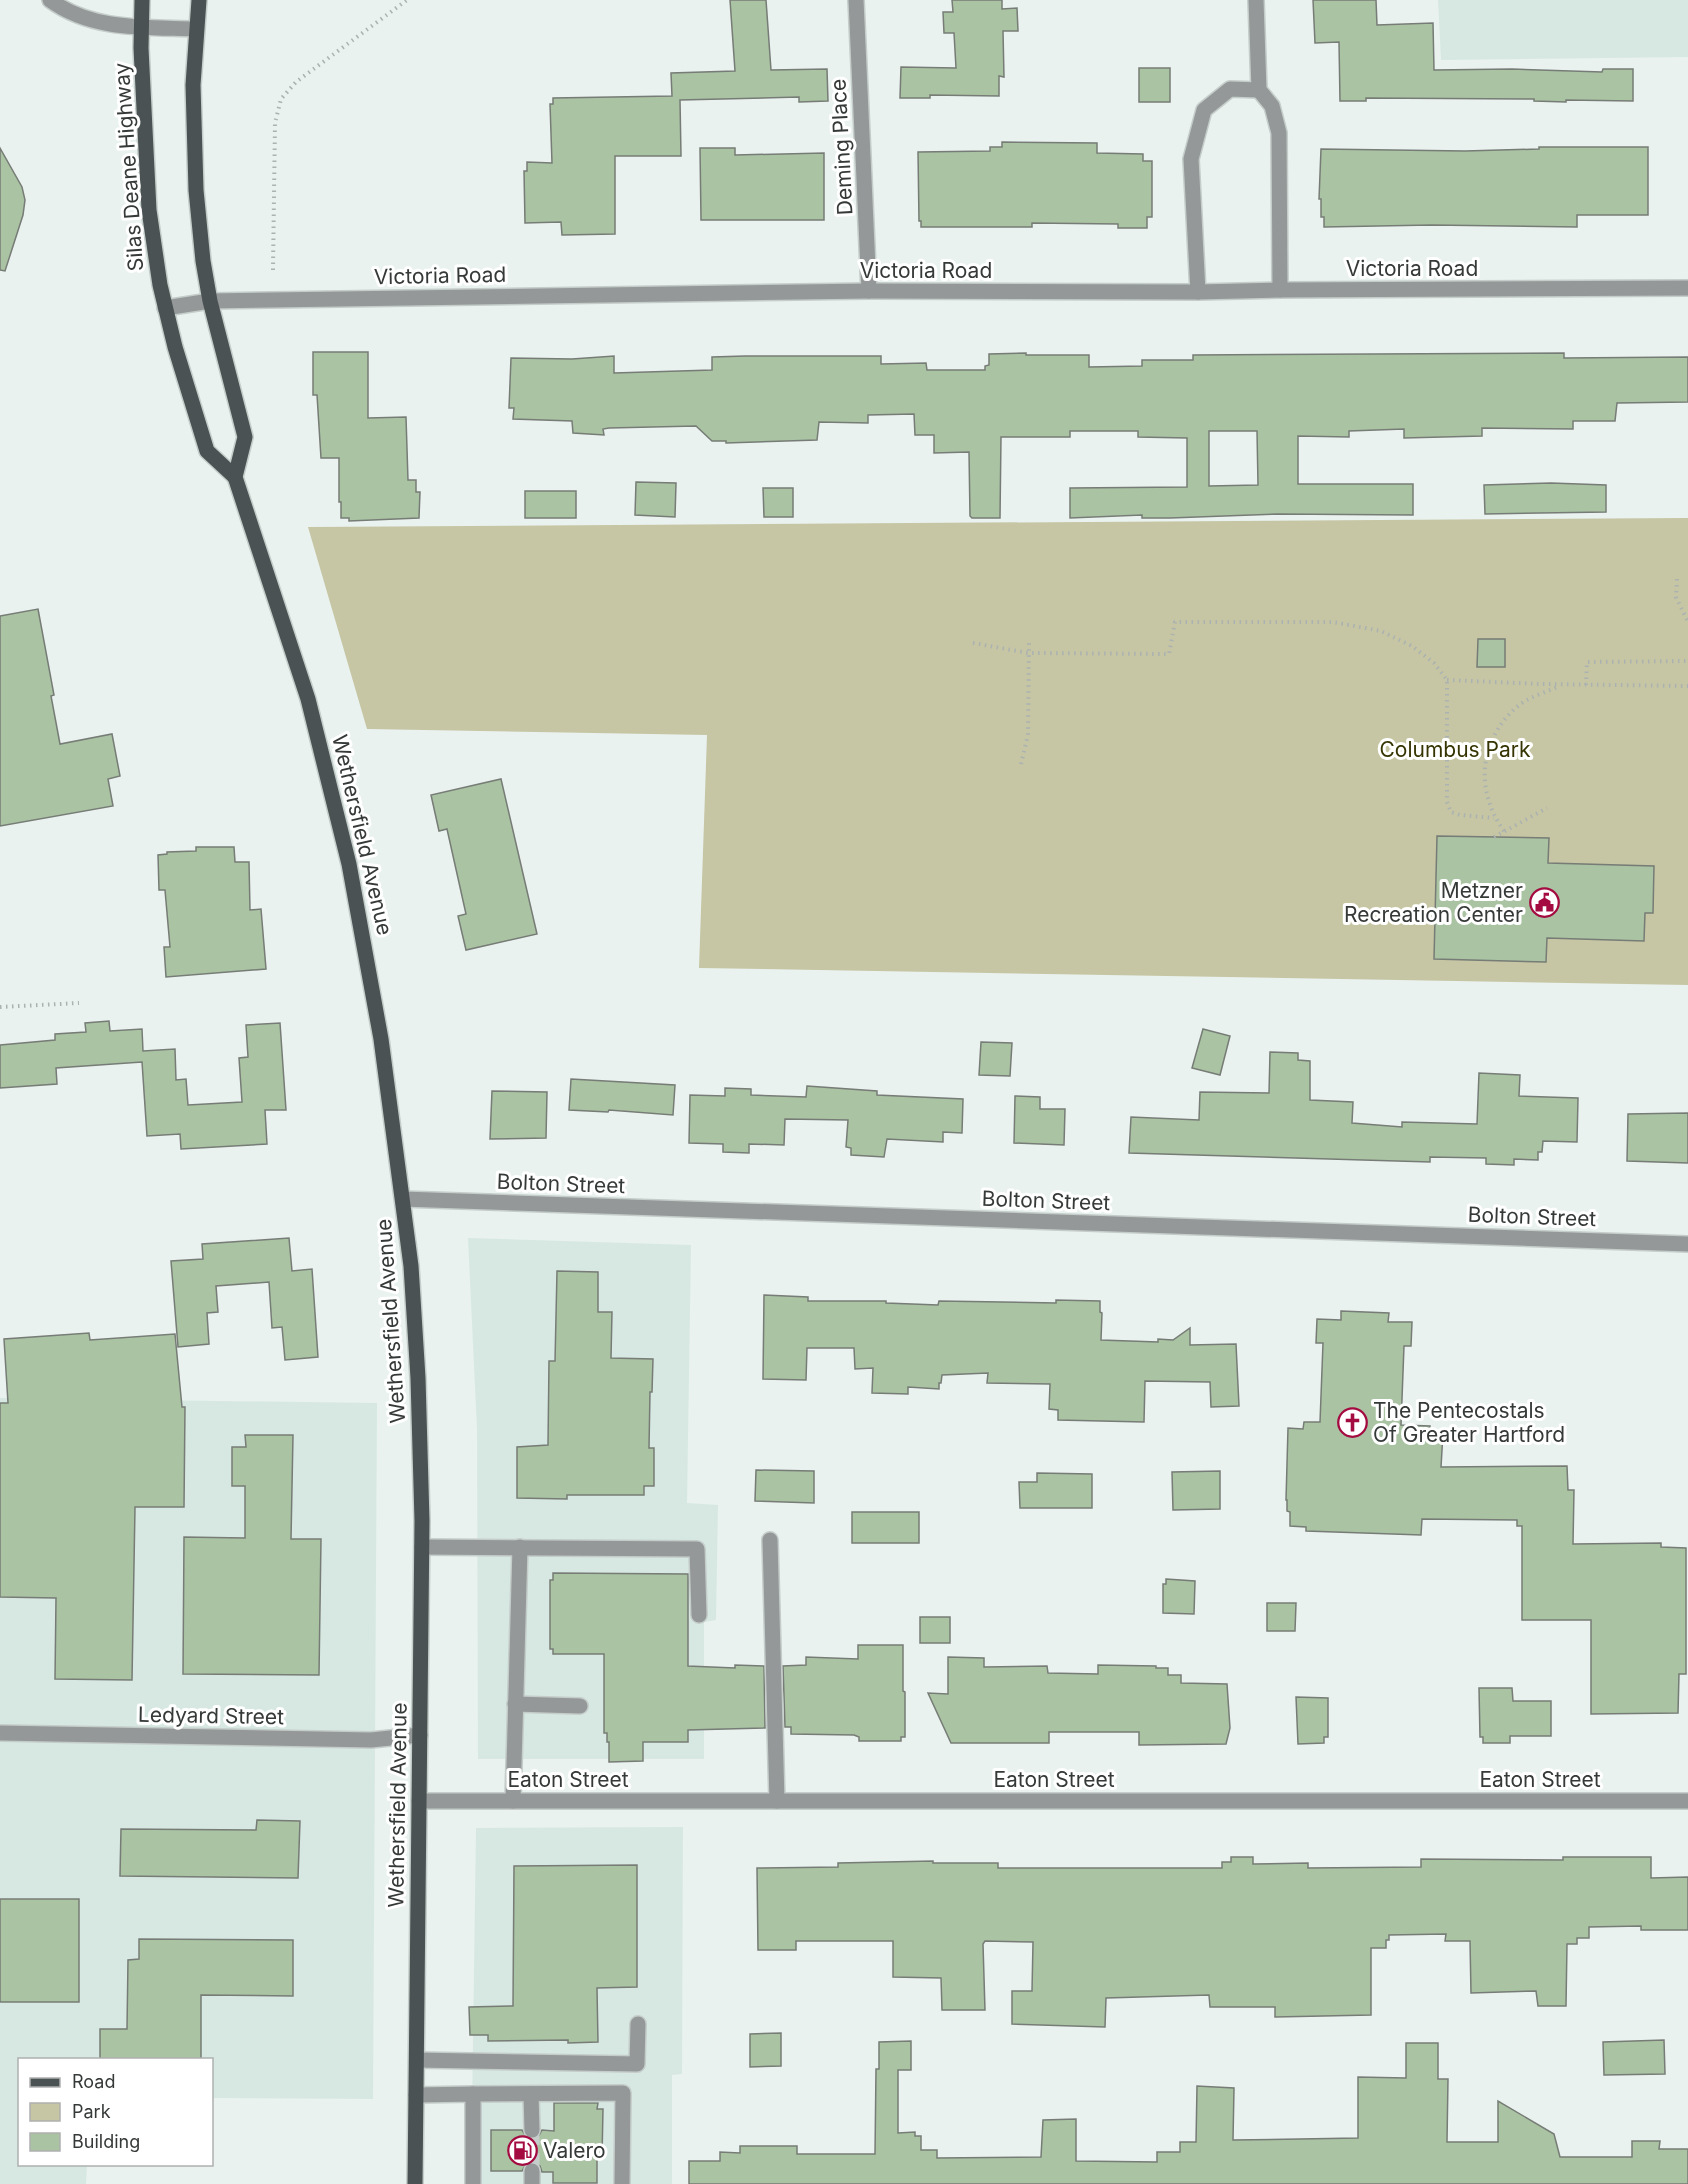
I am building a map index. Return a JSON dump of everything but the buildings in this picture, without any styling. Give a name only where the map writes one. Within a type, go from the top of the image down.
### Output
[{"type":"main road","name":"Silas Deane Highway","points":[[142,0],[140,27],[150,222],[165,308],[181,369],[207,451],[235,477]]},
{"type":"main road","points":[[199,0],[193,85],[194,152],[202,261],[244,437],[235,477]]},
{"type":"main road","name":"Wethersfield Avenue","points":[[235,477],[308,699],[340,824],[374,990],[412,1277],[418,1378],[422,1547],[415,2184]]},
{"type":"street","points":[[50,0],[78,16],[110,25],[196,29]]},
{"type":"street","name":"Deming Place","points":[[856,0],[869,291]]},
{"type":"street","points":[[1256,0],[1259,90],[1272,106],[1279,133],[1280,290]]},
{"type":"street","points":[[1198,292],[1191,159],[1204,110],[1230,89],[1259,90]]},
{"type":"street","name":"Victoria Road","points":[[165,308],[210,301],[869,291],[1198,292],[1688,288]]},
{"type":"street","name":"Bolton Street","points":[[403,1199],[1688,1244]]},
{"type":"street","points":[[770,1540],[777,1801]]},
{"type":"street","points":[[422,1547],[697,1549],[699,1615]]},
{"type":"street","points":[[513,1801],[520,1547]]},
{"type":"street","points":[[515,1704],[580,1706]]},
{"type":"street","name":"Ledyard Street","points":[[0,1733],[371,1740],[420,1735]]},
{"type":"street","name":"Eaton Street","points":[[419,1801],[1688,1801]]},
{"type":"street","points":[[417,2060],[637,2064],[638,2024]]},
{"type":"street","points":[[416,2095],[623,2092],[622,2184]]},
{"type":"street","points":[[473,2094],[473,2184]]},
{"type":"street","points":[[531,2094],[532,2130]]},
{"type":"path","points":[[273,270],[275,123],[281,99],[296,82],[407,0]]},
{"type":"path","points":[[1677,579],[1676,597],[1688,622]]},
{"type":"path","points":[[973,643],[1028,653],[1169,654],[1175,621],[1334,622],[1381,632],[1412,645],[1434,663],[1447,680],[1447,802],[1450,812],[1494,818]]},
{"type":"path","points":[[1021,764],[1028,735],[1029,641]]},
{"type":"path","points":[[1586,685],[1587,662],[1688,661]]},
{"type":"path","points":[[1447,680],[1563,685],[1688,686]]},
{"type":"path","points":[[1504,831],[1494,818],[1485,792],[1483,776],[1485,758],[1504,720],[1519,705],[1563,685]]},
{"type":"path","points":[[1494,837],[1547,808]]},
{"type":"path","points":[[0,1007],[79,1003]]},
{"type":"shaded area","points":[[1438,0],[1688,0],[1688,57],[1441,60]]},
{"type":"shaded area","points":[[468,1238],[691,1245],[687,1503],[718,1505],[716,1620],[704,1622],[704,1759],[478,1759],[477,1429]]},
{"type":"shaded area","points":[[0,1398],[377,1403],[373,2099],[213,2098],[213,2058],[18,2058],[18,2166],[87,2166],[86,2184],[0,2184]]},
{"type":"shaded area","points":[[683,1827],[682,2074],[672,2075],[672,2184],[471,2184],[476,1828]]},
{"type":"green space","name":"Columbus Park","points":[[1688,518],[1688,985],[699,968],[707,735],[367,729],[308,527]]},
{"type":"tunnel","points":[[532,2130],[532,2171]]},
{"type":"place","name":"Metzner Recreation Center","points":[[1544,903]]},
{"type":"place","name":"The Pentecostals Of Greater Hartford","points":[[1352,1423]]},
{"type":"place","name":"Valero","points":[[522,2151]]}]
